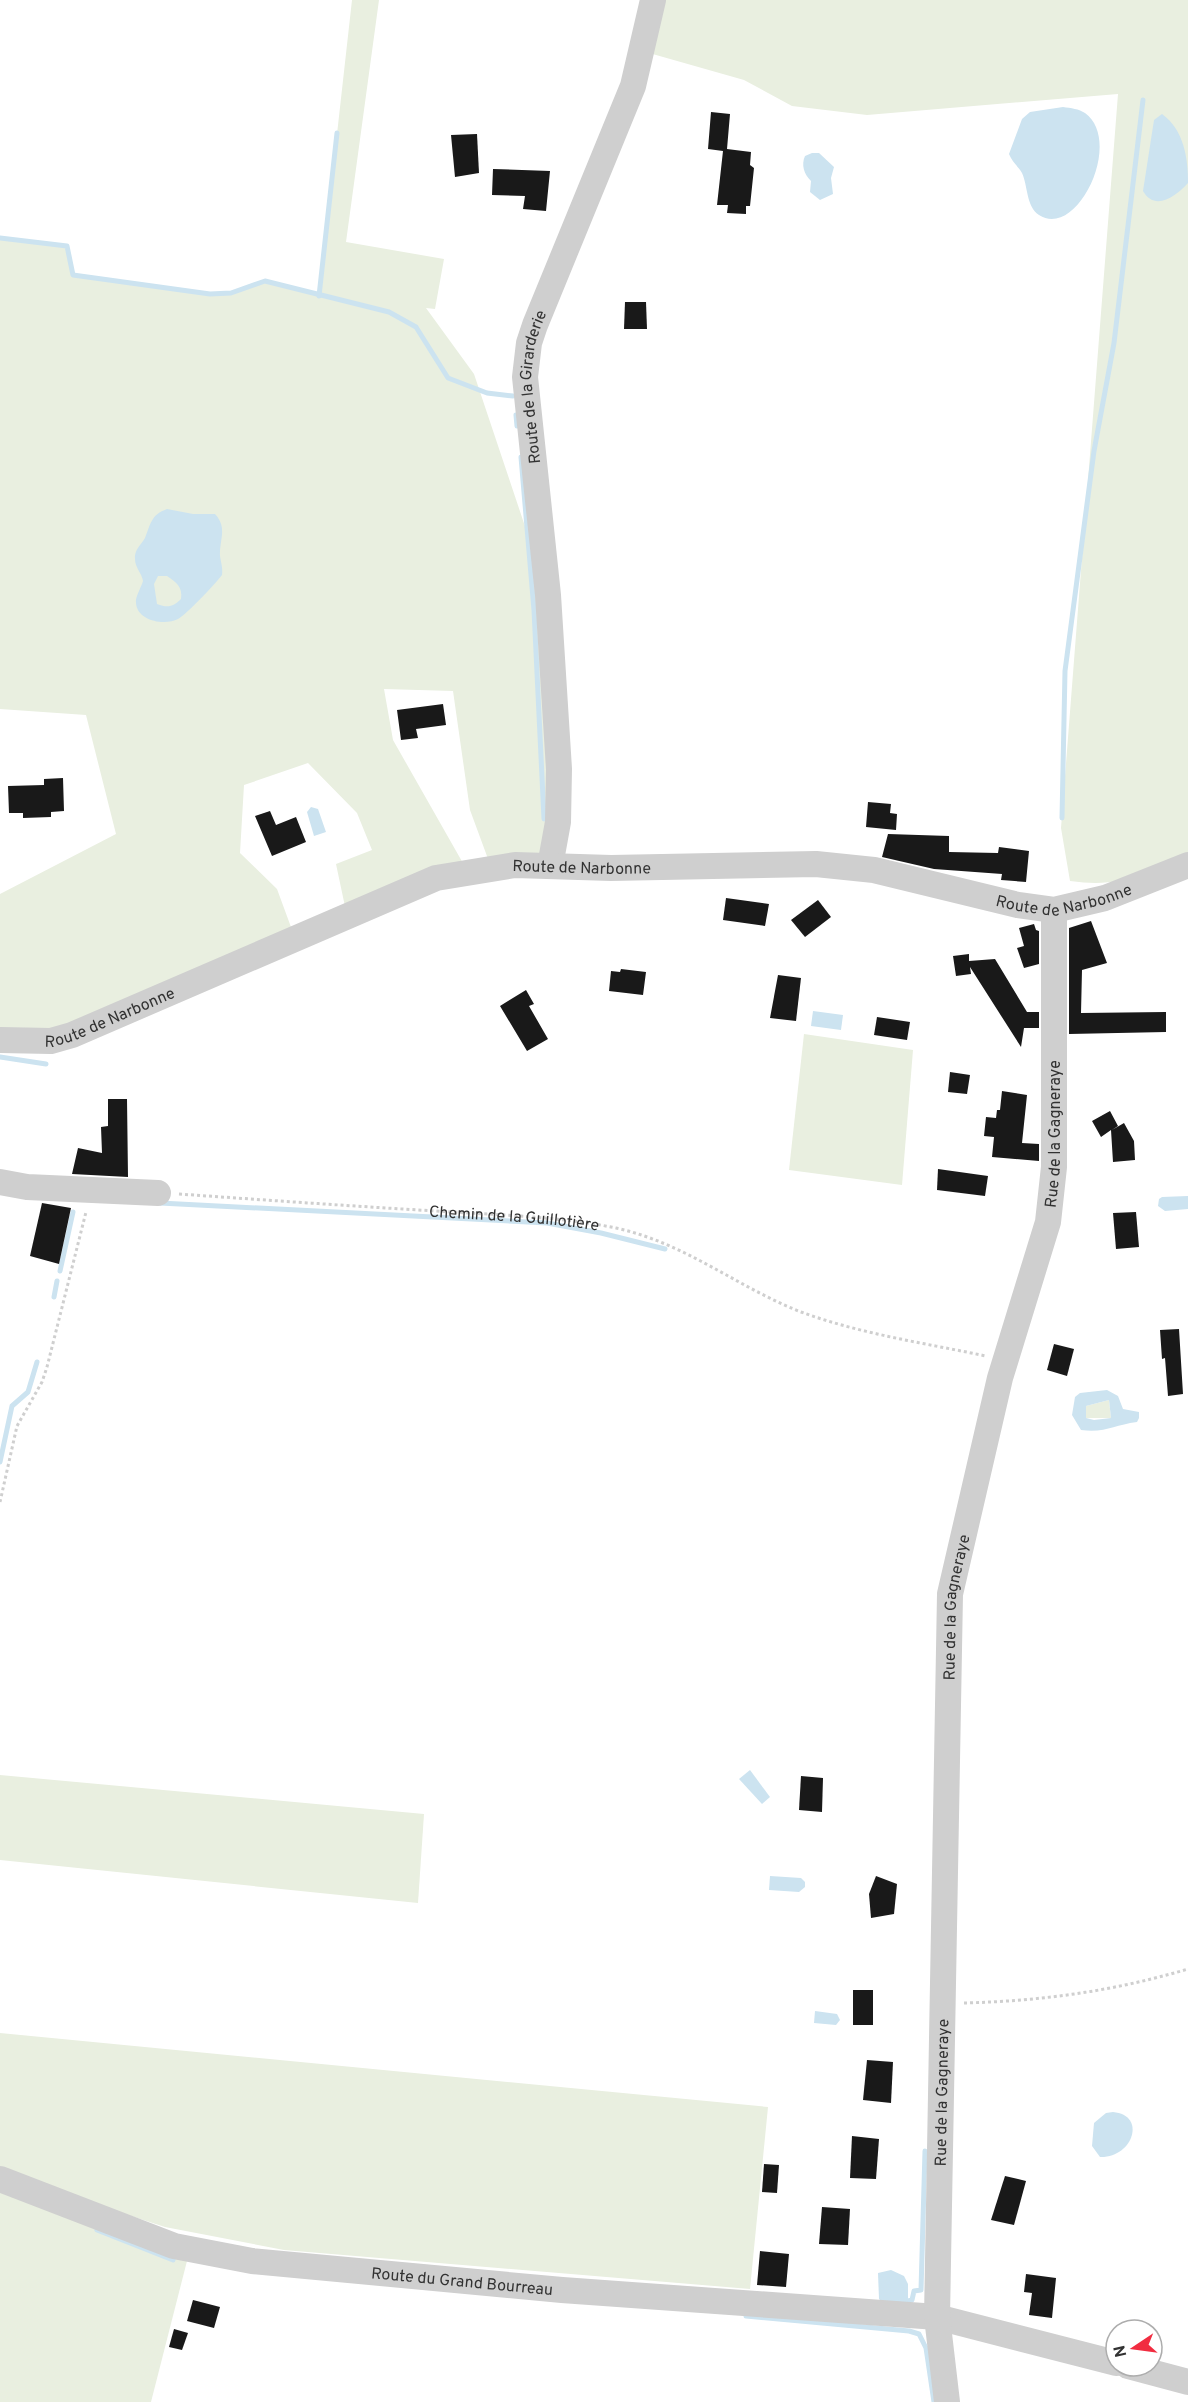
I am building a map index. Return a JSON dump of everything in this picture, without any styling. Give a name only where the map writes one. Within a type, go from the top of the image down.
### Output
[{"type":"street","name":"Route de la Girarderie","points":[[550,866],[558,822],[559,769],[548,595],[526,404],[527,362],[535,325],[633,86],[653,0]]},
{"type":"street","name":"Route de Narbonne","points":[[0,1040],[51,1041],[72,1035],[436,878],[491,867],[721,867],[801,864],[846,866],[874,870],[1018,905],[1054,910],[1105,898],[1188,865]]},
{"type":"street","name":"Rue de la Gagneraye","points":[[947,2402],[937,2317],[950,1594],[1006,1360],[1048,1222],[1054,1167],[1054,910]]},
{"type":"street","points":[[0,1182],[27,1187],[158,1193]]},
{"type":"street","name":"Route du Grand Bourreau","points":[[0,2179],[174,2246],[252,2261],[562,2290],[937,2317],[1104,2360]]},
{"type":"street","points":[[1164,2376],[1188,2382]]},
{"type":"path","points":[[0,1502],[17,1426],[42,1382],[47,1367],[91,1190]]},
{"type":"path","name":"Chemin de la Guillotière","points":[[158,1193],[505,1215],[574,1221],[617,1228],[654,1238],[694,1256],[753,1290],[801,1312],[861,1330],[1006,1360]]},
{"type":"path","points":[[941,2003],[1071,1996],[1110,1990],[1188,1969]]},
{"type":"green space","points":[[352,0],[379,0],[346,242],[444,259],[435,309],[426,308],[474,374],[548,595],[550,866],[491,867],[470,810],[453,691],[384,689],[393,740],[468,872],[347,916],[336,864],[372,850],[357,813],[308,763],[244,785],[240,853],[277,889],[295,938],[72,1035],[0,1040],[0,894],[116,834],[86,715],[0,709],[0,239],[69,247],[73,276],[210,294],[231,293],[265,281],[319,295]]},
{"type":"green space","points":[[653,0],[1188,0],[1188,853],[1131,878],[1104,883],[1070,881],[1061,828],[1118,94],[867,115],[792,106],[744,80],[642,51]]},
{"type":"green space","points":[[804,1034],[913,1050],[902,1185],[789,1170]]},
{"type":"green space","points":[[1109,1400],[1111,1418],[1086,1418],[1086,1406]]},
{"type":"green space","points":[[0,1775],[424,1814],[418,1903],[0,1860]]},
{"type":"green space","points":[[0,2033],[768,2107],[750,2289],[284,2250],[165,2227],[85,2201],[0,2166]]},
{"type":"green space","points":[[0,2189],[128,2243],[187,2261],[151,2402],[0,2402]]},
{"type":"water","points":[[1063,107],[1085,113],[1096,126],[1100,144],[1098,164],[1091,184],[1081,201],[1068,214],[1053,219],[1039,215],[1035,211],[1029,201],[1022,173],[1009,154],[1022,119],[1030,112]]},
{"type":"water","points":[[1162,114],[1180,136],[1187,164],[1188,183],[1172,197],[1159,201],[1148,197],[1143,191],[1154,120]]},
{"type":"water","points":[[819,153],[834,167],[831,178],[833,194],[820,200],[810,192],[811,181],[803,166],[805,156]]},
{"type":"water","points":[[167,509],[193,514],[215,514],[222,529],[220,556],[222,575],[178,619],[159,622],[146,618],[138,609],[137,595],[143,581],[135,562],[135,556],[152,520]],"holes":[[[158,576],[167,576],[178,585],[181,591],[181,599],[167,606],[157,604],[154,584]]]},
{"type":"water","points":[[311,807],[318,809],[326,832],[314,836],[307,812]]},
{"type":"water","points":[[813,1011],[843,1015],[841,1030],[811,1026]]},
{"type":"water","points":[[1188,1196],[1188,1209],[1165,1211],[1158,1206],[1159,1199],[1162,1197]]},
{"type":"water","points":[[1107,1390],[1118,1396],[1123,1409],[1139,1412],[1139,1418],[1137,1422],[1104,1430],[1081,1430],[1072,1415],[1075,1397],[1080,1393]],"holes":[[[1109,1400],[1111,1418],[1094,1420],[1086,1418],[1086,1406]]]},
{"type":"water","points":[[750,1770],[770,1797],[762,1804],[739,1779]]},
{"type":"water","points":[[770,1876],[801,1878],[805,1882],[805,1887],[799,1892],[769,1890]]},
{"type":"water","points":[[815,2011],[837,2014],[840,2020],[836,2025],[814,2023]]},
{"type":"water","points":[[1106,2113],[1124,2115],[1130,2120],[1133,2128],[1132,2136],[1121,2151],[1100,2157],[1092,2146],[1094,2123]]},
{"type":"water","points":[[891,2270],[904,2276],[908,2284],[908,2301],[904,2303],[883,2303],[879,2299],[878,2273]]},
{"type":"building","points":[[711,112],[730,114],[727,149],[751,152],[750,165],[754,168],[750,206],[746,206],[746,214],[727,213],[728,205],[717,205],[723,151],[708,149]]},
{"type":"building","points":[[477,134],[479,173],[455,177],[451,135]]},
{"type":"building","points":[[493,169],[550,171],[546,211],[523,209],[525,196],[492,195]]},
{"type":"building","points":[[625,302],[646,302],[647,329],[624,329]]},
{"type":"building","points":[[443,704],[446,725],[416,729],[418,738],[401,740],[397,710]]},
{"type":"building","points":[[63,778],[64,811],[51,812],[51,817],[23,818],[23,813],[9,813],[8,786],[44,785],[44,779]]},
{"type":"building","points":[[868,802],[891,804],[890,813],[897,814],[896,830],[866,827]]},
{"type":"building","points":[[270,811],[276,825],[296,817],[306,842],[272,856],[255,816]]},
{"type":"building","points":[[888,834],[949,836],[949,852],[998,853],[999,847],[1029,851],[1026,882],[1001,880],[1002,874],[934,869],[882,857]]},
{"type":"building","points":[[726,898],[769,904],[765,926],[723,920]]},
{"type":"building","points":[[818,900],[831,917],[805,937],[791,920]]},
{"type":"building","points":[[1091,921],[1107,963],[1082,970],[1081,1013],[1166,1012],[1166,1032],[1069,1034],[1069,928]]},
{"type":"building","points":[[1034,924],[1036,930],[1039,931],[1039,964],[1024,968],[1017,948],[1024,946],[1019,928]]},
{"type":"building","points":[[969,954],[969,961],[995,959],[1027,1012],[1039,1012],[1039,1028],[1024,1028],[1021,1047],[970,967],[971,974],[956,976],[953,956]]},
{"type":"building","points":[[621,969],[646,972],[643,995],[609,991],[611,971],[620,972]]},
{"type":"building","points":[[778,975],[801,978],[796,1021],[770,1018]]},
{"type":"building","points":[[526,990],[534,1004],[529,1006],[548,1039],[527,1051],[500,1006]]},
{"type":"building","points":[[877,1017],[910,1022],[907,1040],[874,1035]]},
{"type":"building","points":[[950,1072],[970,1075],[967,1094],[948,1092]]},
{"type":"building","points":[[1002,1091],[1027,1095],[1022,1143],[1039,1144],[1039,1161],[992,1157],[994,1137],[984,1136],[986,1117],[996,1118],[997,1110],[1000,1110]]},
{"type":"building","points":[[108,1099],[127,1099],[128,1177],[72,1174],[78,1148],[102,1153],[101,1127],[108,1126]]},
{"type":"building","points":[[1110,1111],[1118,1126],[1112,1130],[1124,1123],[1134,1141],[1135,1160],[1113,1162],[1111,1130],[1101,1137],[1092,1121]]},
{"type":"building","points":[[938,1169],[988,1176],[985,1196],[937,1190]]},
{"type":"building","points":[[42,1203],[71,1208],[59,1264],[30,1256]]},
{"type":"building","points":[[1136,1212],[1139,1247],[1116,1249],[1113,1213]]},
{"type":"building","points":[[1179,1329],[1183,1394],[1168,1396],[1160,1330]]},
{"type":"building","points":[[1054,1344],[1074,1349],[1067,1376],[1047,1370]]},
{"type":"building","points":[[801,1776],[823,1778],[822,1812],[799,1810]]},
{"type":"building","points":[[876,1876],[897,1884],[894,1914],[871,1918],[869,1894]]},
{"type":"building","points":[[853,1990],[873,1990],[873,2025],[853,2025]]},
{"type":"building","points":[[867,2060],[893,2062],[891,2103],[863,2100]]},
{"type":"building","points":[[852,2136],[879,2139],[876,2179],[850,2178]]},
{"type":"building","points":[[764,2164],[779,2165],[777,2193],[762,2192]]},
{"type":"building","points":[[1005,2176],[1026,2181],[1014,2225],[991,2220]]},
{"type":"building","points":[[822,2207],[850,2209],[848,2245],[819,2244]]},
{"type":"building","points":[[760,2251],[789,2254],[786,2287],[757,2285]]},
{"type":"building","points":[[1026,2274],[1056,2278],[1052,2318],[1029,2315],[1032,2293],[1024,2292]]},
{"type":"building","points":[[193,2300],[220,2307],[214,2328],[187,2321]]},
{"type":"building","points":[[174,2329],[188,2333],[182,2350],[169,2347]]},
{"type":"waterway","points":[[1062,818],[1065,671],[1094,451],[1114,343],[1143,100]]},
{"type":"waterway","points":[[319,296],[337,133]]},
{"type":"waterway","points":[[0,238],[67,246],[73,275],[210,294],[231,293],[265,281],[389,312],[416,327],[448,378],[487,393],[513,396]]},
{"type":"waterway","points":[[516,415],[517,426]]},
{"type":"waterway","points":[[521,457],[534,610],[544,819]]},
{"type":"waterway","points":[[0,1057],[46,1064]]},
{"type":"waterway","points":[[160,1203],[547,1223],[601,1233],[665,1249]]},
{"type":"waterway","points":[[60,1271],[73,1212]]},
{"type":"waterway","points":[[54,1297],[57,1281]]},
{"type":"waterway","points":[[0,1462],[12,1406],[28,1392],[37,1362]]},
{"type":"waterway","points":[[908,2301],[912,2300],[914,2291],[921,2290],[925,2151]]},
{"type":"waterway","points":[[97,2230],[173,2260]]},
{"type":"waterway","points":[[746,2316],[909,2331],[919,2334],[926,2348],[934,2402]]}]
